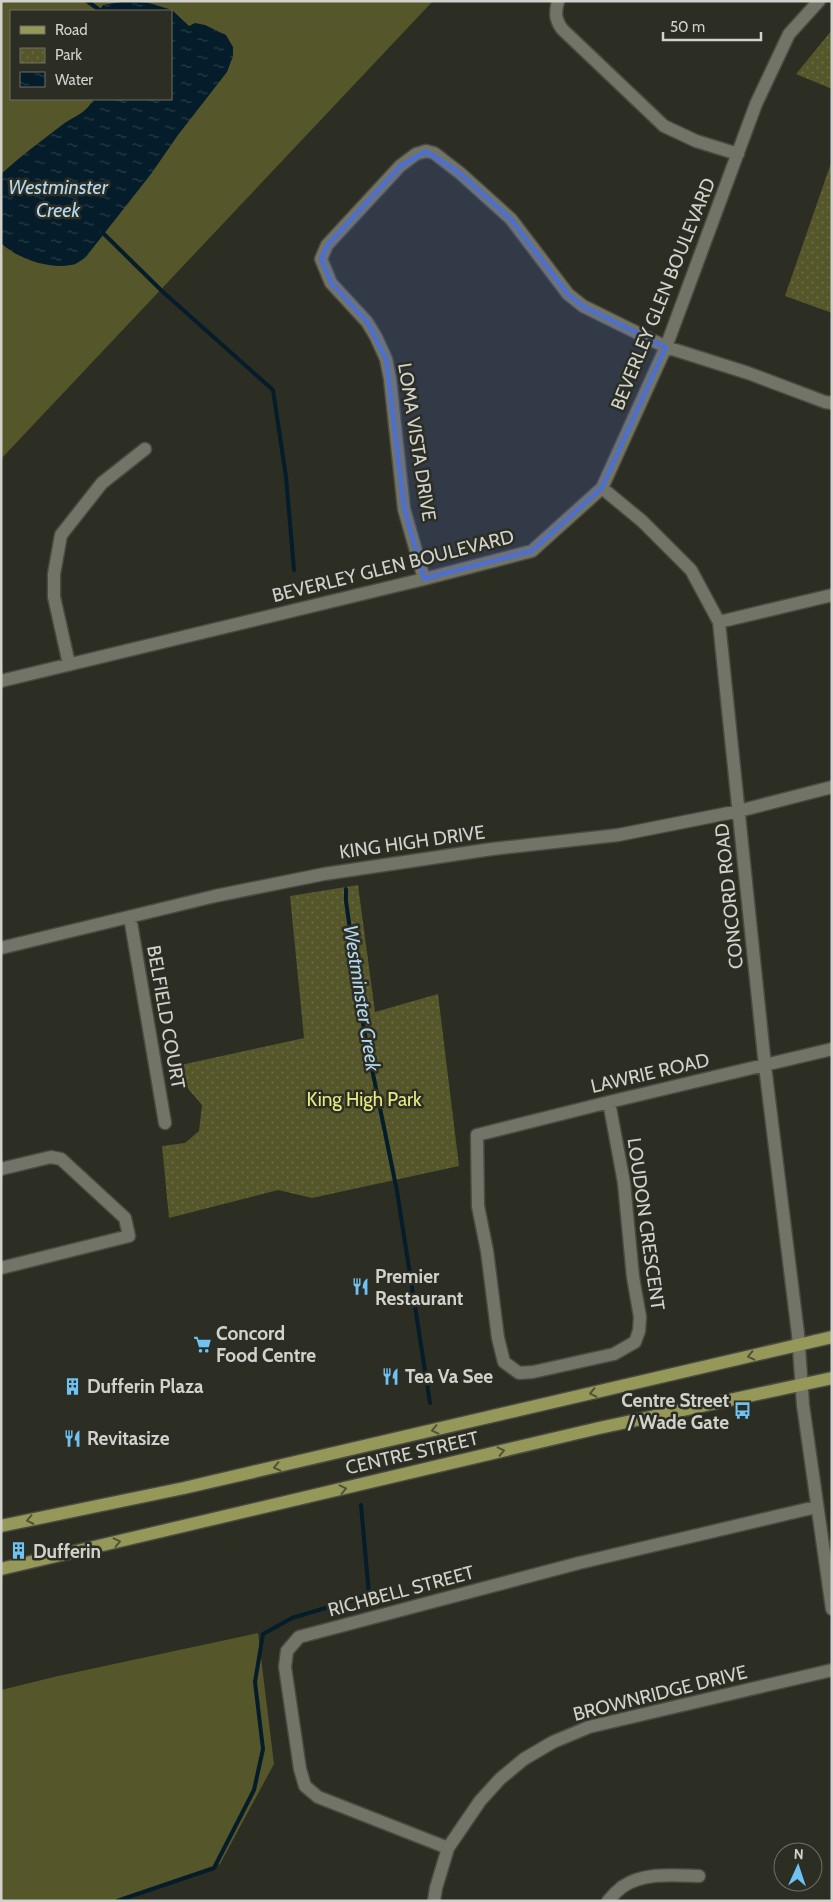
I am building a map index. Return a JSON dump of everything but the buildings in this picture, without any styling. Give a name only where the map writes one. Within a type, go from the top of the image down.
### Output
[{"type":"main road","name":"CENTRE STREET","points":[[1,1526],[213,1481],[832,1337]]},
{"type":"main road","name":"CENTRE STREET","points":[[1,1569],[599,1428],[832,1378]]},
{"type":"street","points":[[558,1],[555,13],[556,21],[562,29],[664,126],[696,140],[738,154]]},
{"type":"street","name":"BEVERLEY GLEN BOULEVARD","points":[[1,681],[424,579],[532,551],[602,488],[666,347],[756,104],[789,34],[819,1]]},
{"type":"street","name":"LOMA VISTA DRIVE","points":[[424,579],[404,509],[390,379],[386,359],[367,322],[331,283],[321,258],[327,245],[400,166],[416,154],[426,151],[434,153],[460,173],[511,219],[568,294],[583,306],[666,347],[748,373],[824,402],[832,403]]},
{"type":"street","points":[[69,664],[54,597],[54,574],[61,535],[102,483],[145,449]]},
{"type":"street","name":"CONCORD ROAD","points":[[602,488],[642,521],[690,570],[719,622],[765,1066],[799,1345],[816,1507],[832,1608]]},
{"type":"street","points":[[719,622],[832,595]]},
{"type":"street","name":"KING HIGH DRIVE","points":[[1,948],[215,896],[324,874],[492,849],[618,835],[739,811],[832,788]]},
{"type":"street","name":"BELFIELD COURT","points":[[130,917],[165,1123]]},
{"type":"street","name":"LAWRIE ROAD","points":[[477,1135],[832,1049]]},
{"type":"street","name":"LOUDON CRESCENT","points":[[477,1135],[478,1206],[487,1251],[498,1338],[504,1362],[519,1373],[525,1373],[614,1354],[634,1342],[639,1331],[640,1317],[630,1252],[624,1183],[609,1102]]},
{"type":"street","points":[[1,1169],[51,1157],[61,1159],[124,1218],[129,1236],[1,1268]]},
{"type":"street","name":"RICHBELL STREET","points":[[448,1848],[318,1797],[305,1786],[300,1769],[285,1667],[287,1652],[298,1637],[579,1563],[816,1507]]},
{"type":"street","name":"BROWNRIDGE DRIVE","points":[[434,1901],[448,1848],[480,1801],[500,1779],[524,1759],[553,1742],[589,1727],[832,1670]]},
{"type":"street","points":[[608,1901],[622,1886],[647,1877],[699,1876]]},
{"type":"highlighted area","points":[[426,151],[460,173],[511,219],[568,294],[583,306],[666,347],[602,488],[532,551],[424,579],[404,509],[386,359],[367,322],[331,283],[321,259],[327,245],[400,166]]},
{"type":"green space","points":[[1,1],[433,1],[1,459]]},
{"type":"green space","points":[[832,30],[832,89],[796,74]]},
{"type":"green space","points":[[832,160],[832,313],[785,296]]},
{"type":"green space","name":"King High Park","points":[[358,885],[375,1012],[438,994],[459,1166],[312,1198],[278,1190],[169,1218],[162,1146],[185,1143],[199,1131],[202,1105],[189,1090],[176,1066],[304,1038],[290,896]]},
{"type":"green space","points":[[258,1633],[274,1764],[220,1864],[115,1901],[1,1901],[1,1690]]},
{"type":"water","name":"Westminster Creek","points":[[127,1],[149,3],[172,10],[100,10],[103,5]]},
{"type":"water","name":"Westminster Creek","points":[[172,10],[189,26],[195,23],[205,25],[226,35],[233,47],[233,56],[227,72],[85,258],[75,264],[62,266],[34,262],[16,254],[1,243],[1,174],[90,105],[93,100],[172,100]]},
{"type":"waterway","name":"Westminster Creek","points":[[87,1],[100,10]]},
{"type":"waterway","name":"Westminster Creek","points":[[103,228],[103,233],[163,292],[273,390],[286,477],[294,570]]},
{"type":"waterway","name":"Westminster Creek","points":[[346,889],[346,901],[364,1030],[397,1191],[430,1403]]},
{"type":"waterway","name":"Westminster Creek","points":[[117,1901],[214,1868],[254,1790],[263,1749],[255,1682],[263,1634],[292,1618],[369,1595],[361,1505]]},
{"type":"place","name":"Premier Restaurant","points":[[361,1287]]},
{"type":"place","name":"Concord Food Centre","points":[[202,1344]]},
{"type":"place","name":"Tea Va See","points":[[391,1376]]},
{"type":"place","name":"Dufferin Plaza","points":[[73,1386]]},
{"type":"place","name":"Centre Street / Wade Gate","points":[[743,1411]]},
{"type":"place","name":"Revitasize","points":[[73,1438]]},
{"type":"place","name":"Dufferin","points":[[19,1551]]}]
